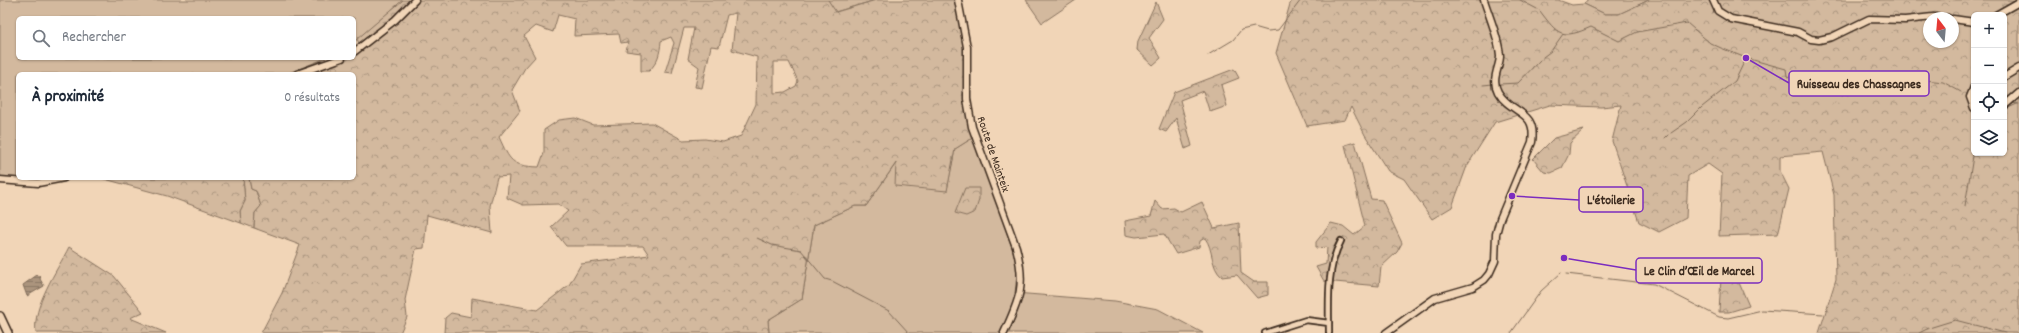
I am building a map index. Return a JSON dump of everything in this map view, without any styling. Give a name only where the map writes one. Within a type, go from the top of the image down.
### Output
[{"type":"main road","points":[[0,316],[8,333]]},
{"type":"street","points":[[356,50],[395,20],[415,0]]},
{"type":"street","name":"Route de Mainteix","points":[[958,0],[967,47],[968,112],[972,127],[1016,247],[1020,266],[1022,288],[1004,333]]},
{"type":"street","points":[[1386,333],[1435,298],[1473,287],[1484,280],[1489,274],[1495,261],[1496,234],[1500,219],[1532,142],[1533,133],[1530,121],[1526,116],[1502,99],[1497,91],[1495,72],[1499,62],[1499,48],[1484,0]]},
{"type":"street","points":[[1713,0],[1718,11],[1731,19],[1798,32],[1811,39],[1819,40],[1832,37],[1869,18],[1905,20],[1923,18]]},
{"type":"street","points":[[2001,12],[2019,2]]},
{"type":"street","points":[[1959,20],[1971,22]]},
{"type":"street","points":[[303,72],[336,60]]},
{"type":"street","points":[[2007,75],[2019,68]]},
{"type":"street","points":[[2007,103],[2019,93]]},
{"type":"street","points":[[0,180],[38,183],[54,180]]},
{"type":"street","points":[[1329,333],[1329,290],[1333,260],[1341,241]]},
{"type":"street","points":[[1265,333],[1306,320],[1329,322]]},
{"type":"green space","points":[[0,0],[403,0],[356,40],[356,16],[16,16],[16,60],[321,60],[291,72],[16,72],[16,179],[0,177]]},
{"type":"green space","points":[[403,0],[828,0],[836,12],[876,0],[955,0],[960,19],[974,137],[955,149],[947,191],[895,186],[896,163],[866,206],[855,206],[814,225],[802,299],[768,320],[769,333],[444,333],[445,318],[451,313],[471,317],[472,298],[537,310],[569,285],[581,264],[649,255],[643,246],[566,246],[551,227],[568,211],[558,204],[523,205],[507,198],[509,176],[497,177],[490,206],[492,233],[427,215],[424,248],[416,249],[405,300],[407,317],[400,333],[261,333],[282,293],[300,245],[254,228],[255,213],[261,206],[256,191],[251,189],[249,180],[356,180],[356,72],[309,72],[342,60],[356,60],[356,54],[362,50],[357,39]],"holes":[[[736,13],[732,50],[757,57],[756,104],[741,136],[723,142],[705,139],[683,140],[652,123],[593,125],[575,118],[559,120],[544,130],[544,153],[539,167],[522,165],[513,161],[506,152],[499,137],[520,111],[512,90],[525,68],[535,57],[524,36],[536,26],[553,32],[558,15],[575,19],[574,36],[619,34],[621,43],[628,42],[626,51],[641,53],[641,71],[649,71],[652,68],[658,57],[661,41],[671,37],[674,43],[665,72],[672,73],[684,28],[694,28],[688,59],[699,67],[695,87],[702,88],[711,46],[719,47],[727,15]],[[774,62],[789,62],[798,81],[796,86],[785,92],[774,93]]]},
{"type":"green space","points":[[828,0],[876,0],[835,12]]},
{"type":"green space","points":[[1026,0],[1076,0],[1042,23]]},
{"type":"green space","points":[[1293,0],[1558,0],[1572,5],[1584,4],[1605,14],[1619,14],[1649,0],[2019,0],[2019,333],[1819,333],[1836,279],[1834,195],[1823,152],[1780,156],[1780,171],[1789,189],[1778,234],[1719,236],[1722,174],[1708,164],[1688,176],[1686,218],[1659,232],[1639,222],[1612,141],[1621,105],[1601,107],[1550,105],[1495,122],[1467,166],[1452,207],[1432,219],[1404,179],[1388,171],[1365,135],[1351,107],[1345,120],[1307,126],[1276,53],[1290,4]]},
{"type":"green space","points":[[1587,0],[1649,0],[1619,14],[1605,14],[1584,4]]},
{"type":"green space","points":[[1156,2],[1163,19],[1149,38],[1161,58],[1153,65],[1137,50],[1138,41]]},
{"type":"green space","points":[[1234,69],[1239,78],[1221,85],[1227,106],[1213,111],[1209,110],[1203,91],[1180,100],[1192,146],[1185,149],[1176,118],[1166,132],[1159,129],[1174,92]]},
{"type":"green space","points":[[1584,130],[1570,143],[1569,154],[1562,168],[1551,173],[1544,172],[1533,159],[1554,138]]},
{"type":"green space","points":[[974,137],[1018,265],[1015,293],[1115,301],[1158,309],[1203,333],[769,333],[768,320],[802,299],[814,225],[855,206],[866,206],[897,162],[947,190],[955,149]]},
{"type":"green space","points":[[1355,142],[1371,199],[1382,200],[1402,243],[1397,252],[1381,267],[1379,286],[1324,281],[1316,267],[1326,264],[1327,247],[1316,248],[1316,242],[1331,223],[1343,226],[1354,235],[1365,226],[1345,145]]},
{"type":"green space","points":[[108,180],[243,180],[245,201],[240,211],[241,223],[167,196]]},
{"type":"green space","points":[[243,180],[249,180],[251,189],[256,191],[261,206],[255,213],[254,228],[241,223],[240,211],[245,201]]},
{"type":"green space","points":[[965,188],[979,188],[979,200],[975,212],[966,216],[955,213]]},
{"type":"green space","points":[[1155,201],[1162,209],[1174,208],[1181,212],[1202,202],[1214,228],[1239,223],[1241,273],[1254,282],[1268,282],[1268,295],[1257,298],[1237,275],[1222,277],[1218,273],[1210,248],[1205,238],[1200,241],[1199,247],[1176,254],[1164,234],[1136,237],[1126,235],[1125,221],[1151,216]]},
{"type":"green space","points":[[69,247],[114,276],[143,312],[130,318],[166,333],[36,333],[38,312],[46,289]]},
{"type":"green space","points":[[1727,273],[1737,278],[1749,306],[1729,312],[1719,312],[1721,278]]},
{"type":"shaded area","points":[[37,275],[41,276],[40,279],[44,286],[27,296],[23,285]]},
{"type":"waterway","points":[[1208,55],[1233,40],[1241,30],[1254,27],[1268,31],[1278,30],[1301,0]]},
{"type":"waterway","points":[[1520,0],[1537,9]]},
{"type":"waterway","points":[[1540,11],[1551,25],[1561,33],[1573,33],[1591,27],[1619,41],[1637,32],[1687,23],[1710,43],[1746,58],[1786,69],[1787,76],[1806,84],[1857,84],[1917,79],[1943,82],[1961,92]]},
{"type":"waterway","points":[[1543,57],[1551,51],[1563,34]]},
{"type":"waterway","points":[[1671,133],[1687,122],[1702,107],[1735,81],[1746,58]]},
{"type":"waterway","points":[[1500,84],[1518,83],[1540,60]]},
{"type":"waterway","points":[[1483,85],[1493,84]]},
{"type":"waterway","points":[[2011,103],[2019,104]]},
{"type":"waterway","points":[[2007,109],[2017,104]]},
{"type":"waterway","points":[[1665,138],[1668,135]]},
{"type":"waterway","points":[[1965,206],[1973,156]]},
{"type":"waterway","points":[[757,238],[772,245],[801,250],[825,279],[832,281],[889,311],[909,333]]},
{"type":"waterway","points":[[1511,333],[1541,291],[1561,273]]},
{"type":"waterway","points":[[1566,274],[1654,284],[1719,317],[1728,318],[1762,310],[1823,314]]},
{"type":"waterway","points":[[1919,333],[1929,328],[1955,320],[2005,333]]},
{"type":"place","name":"Ruisseau des Chassagnes","points":[[1746,58]]},
{"type":"place","name":"L'étoilerie","points":[[1512,196]]},
{"type":"place","name":"Le Clin d’Œil de Marcel","points":[[1564,258]]}]
